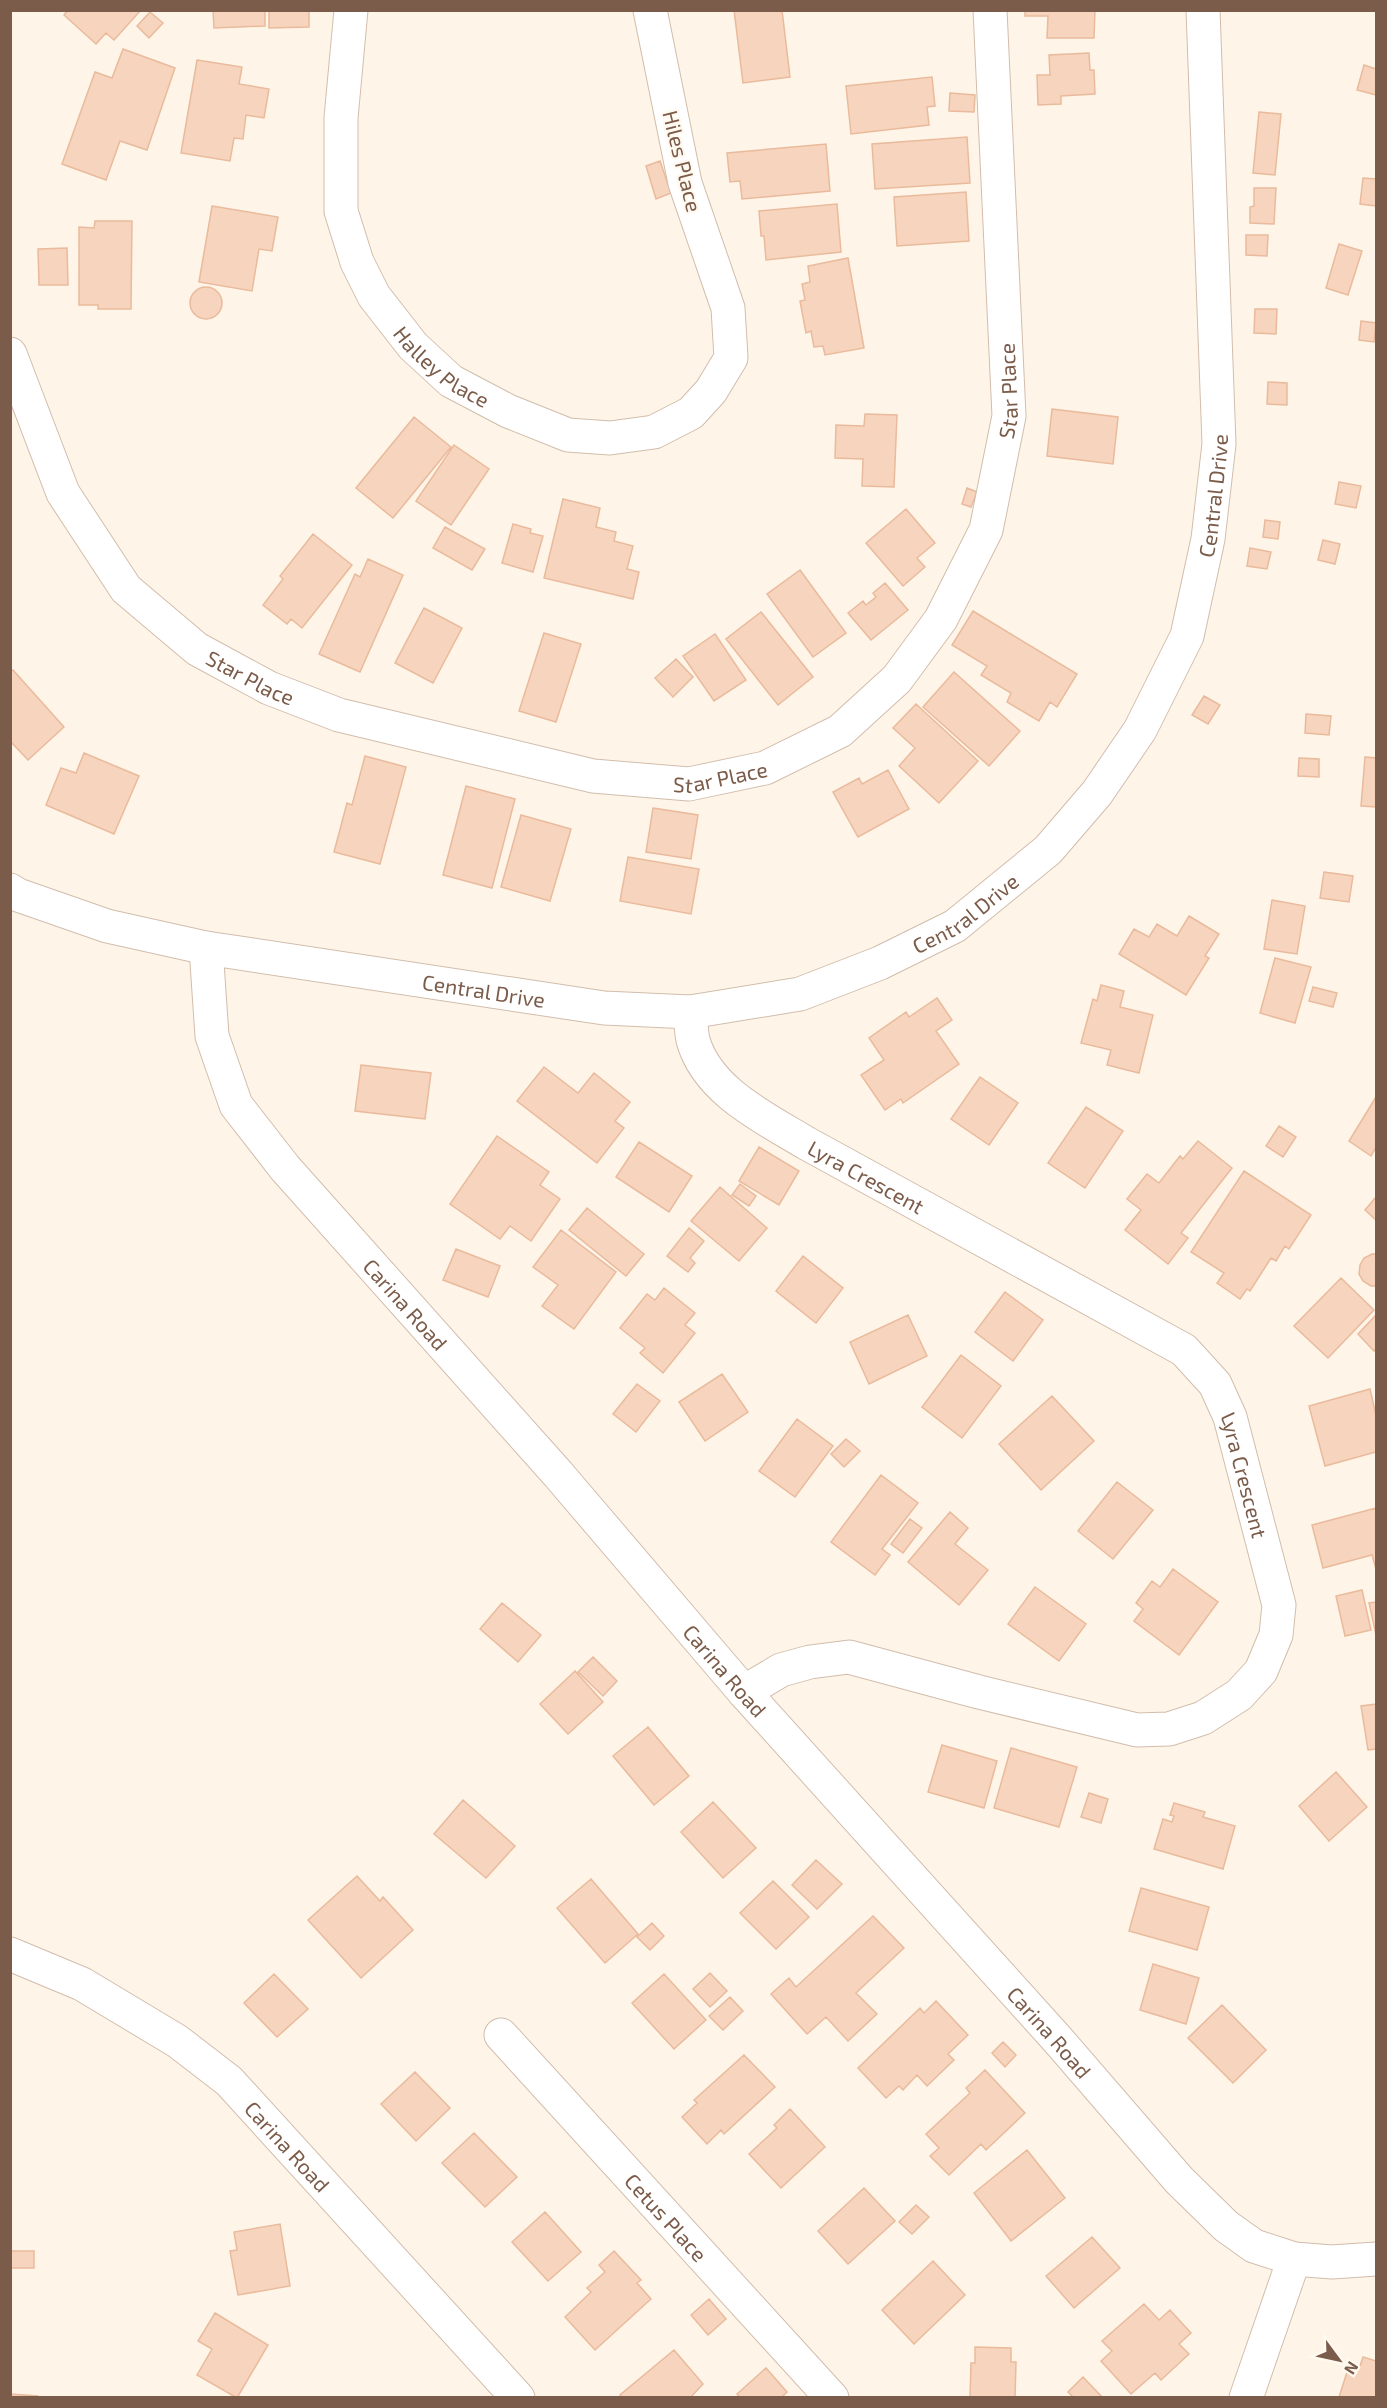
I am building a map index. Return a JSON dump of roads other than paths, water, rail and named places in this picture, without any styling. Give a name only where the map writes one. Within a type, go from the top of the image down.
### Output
[{"type":"street","name":"Halley Place","points":[[351,10],[341,118],[341,211],[357,262],[374,296],[413,346],[451,381],[508,411],[568,435],[610,438],[654,432],[690,413],[711,391],[731,358],[728,308]]},
{"type":"street","name":"Hiles Place","points":[[650,10],[685,183],[728,308]]},
{"type":"street","name":"Star Place","points":[[10,354],[63,493],[126,589],[197,649],[269,688],[339,715],[593,776],[689,784],[765,768],[840,731],[897,679],[941,619],[986,530],[1009,416],[990,10]]},
{"type":"street","name":"Central Drive","points":[[10,890],[18,895],[106,926],[206,948],[604,1008],[690,1012],[800,994],[880,963],[955,926],[1048,850],[1097,793],[1140,730],[1188,636],[1208,539],[1219,444],[1203,10]]},
{"type":"street","name":"Carina Road","points":[[206,948],[212,1036],[236,1105],[285,1168],[558,1474],[744,1692],[1058,2040],[1179,2180],[1226,2226],[1254,2246],[1294,2259],[1332,2262],[1377,2259]]},
{"type":"street","name":"Lyra Crescent","points":[[690,1012],[693,1040],[703,1061],[720,1084],[747,1107],[806,1143],[1184,1350],[1215,1384],[1230,1417],[1279,1605],[1276,1635],[1261,1671],[1239,1695],[1203,1718],[1169,1729],[1137,1730],[979,1692],[849,1657],[810,1662],[781,1670],[744,1692]]},
{"type":"street","name":"Carina Road","points":[[10,1954],[82,1984],[177,2041],[230,2081],[518,2397]]},
{"type":"street","name":"Cetus Place","points":[[501,2035],[832,2397]]},
{"type":"street","points":[[1246,2397],[1294,2259]]}]
